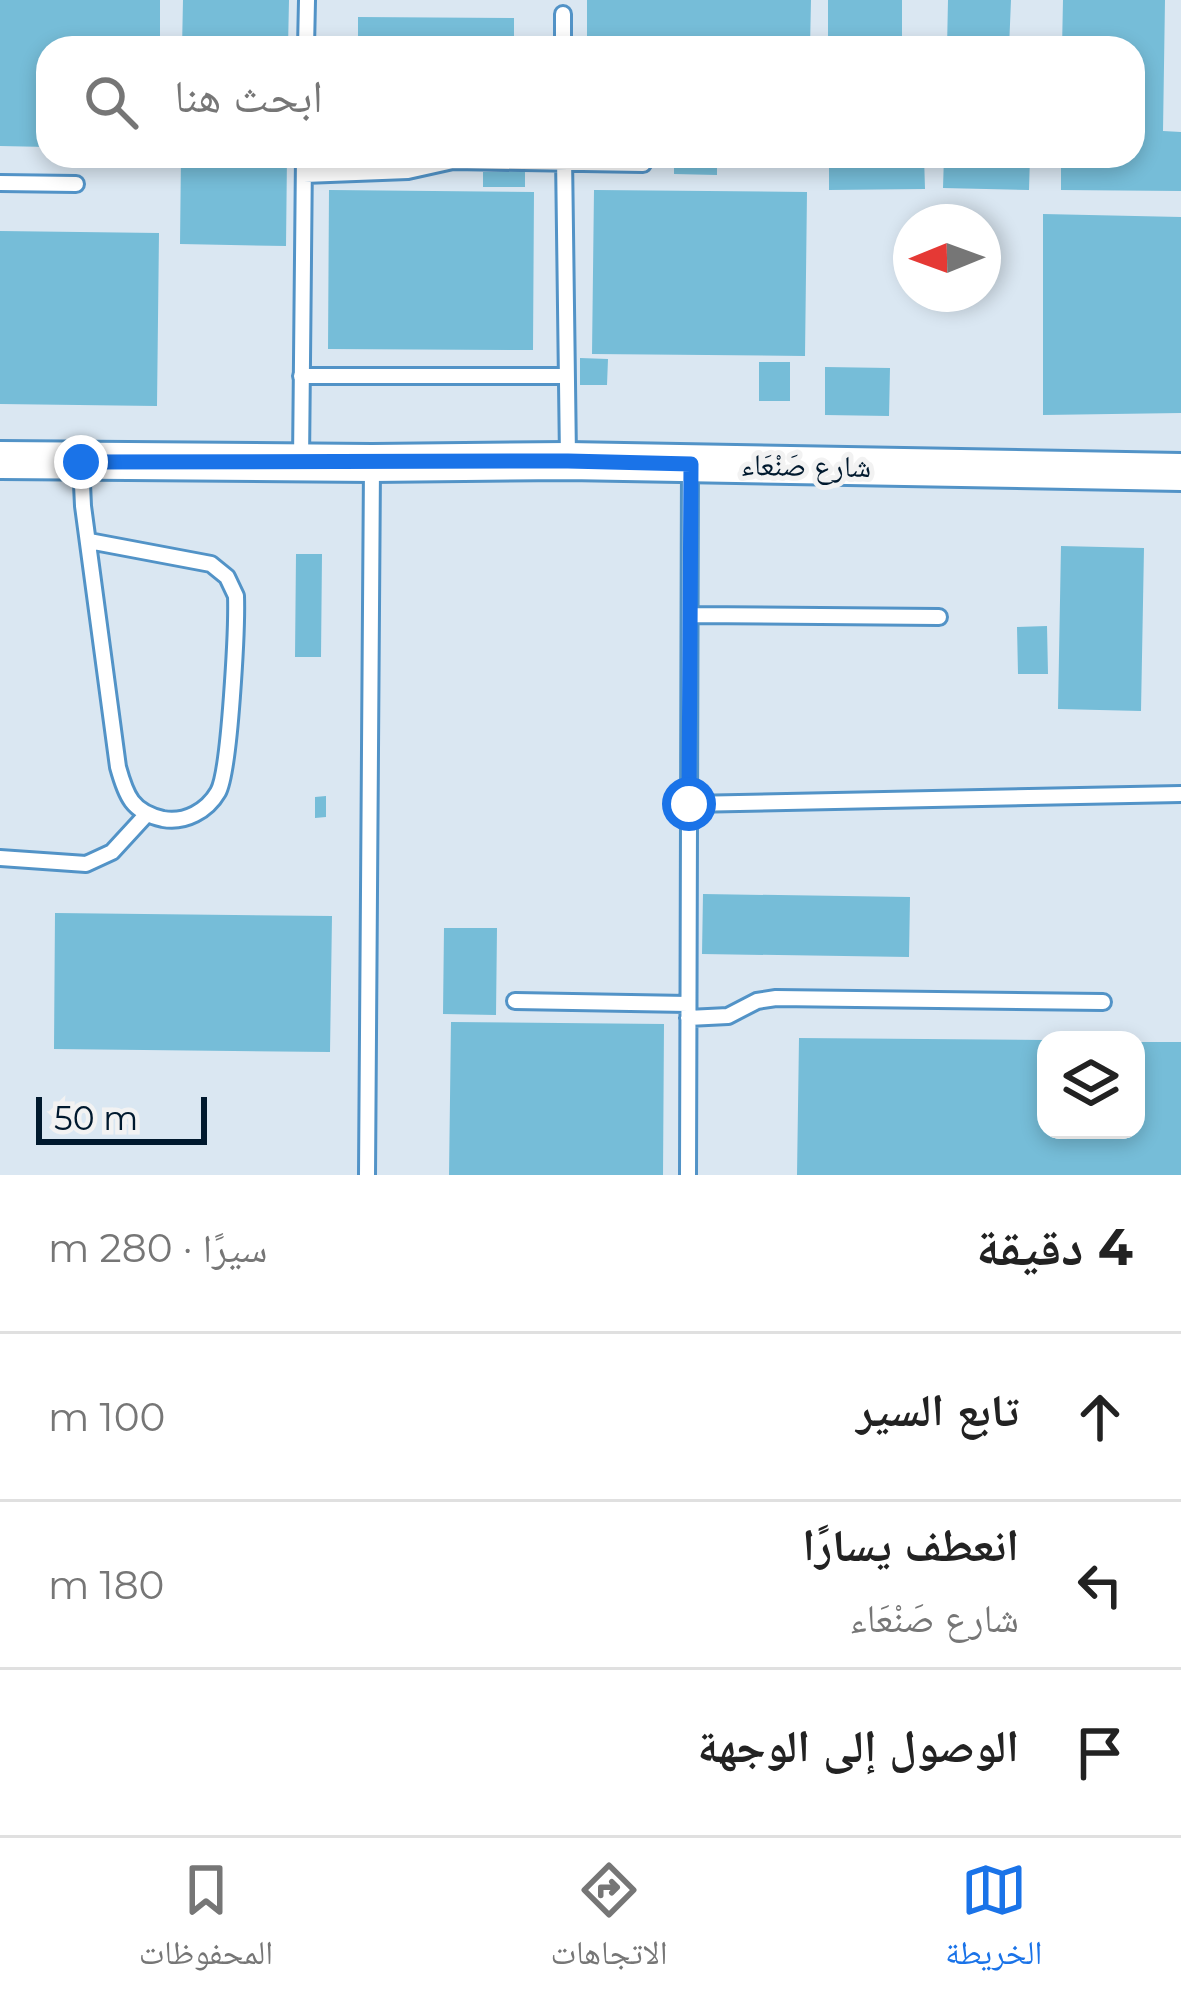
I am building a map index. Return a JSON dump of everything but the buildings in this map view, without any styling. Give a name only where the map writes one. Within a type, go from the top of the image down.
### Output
[{"type":"street","name":"شارع صَنْعَاء","points":[[0,460],[568,461],[1181,472]]},
{"type":"lane","points":[[306,36],[307,0]]},
{"type":"lane","points":[[563,14],[563,36]]},
{"type":"lane","points":[[301,462],[304,168]]},
{"type":"lane","points":[[304,175],[422,168]]},
{"type":"lane","points":[[564,168],[568,461]]},
{"type":"lane","points":[[0,183],[76,184]]},
{"type":"lane","points":[[301,376],[566,376]]},
{"type":"lane","points":[[81,462],[82,506],[125,795],[146,815],[175,821],[202,812],[220,789],[236,596],[227,577],[211,564],[88,541]]},
{"type":"lane","points":[[367,1175],[372,463]]},
{"type":"lane","points":[[688,1175],[691,464]]},
{"type":"lane","points":[[690,615],[939,617]]},
{"type":"lane","points":[[689,804],[1181,794]]},
{"type":"lane","points":[[0,858],[86,864],[112,852],[146,815]]},
{"type":"lane","points":[[514,1001],[728,1016],[757,1001],[776,998],[1103,1002]]},
{"type":"route","points":[[81,462],[691,464],[689,804]]}]
